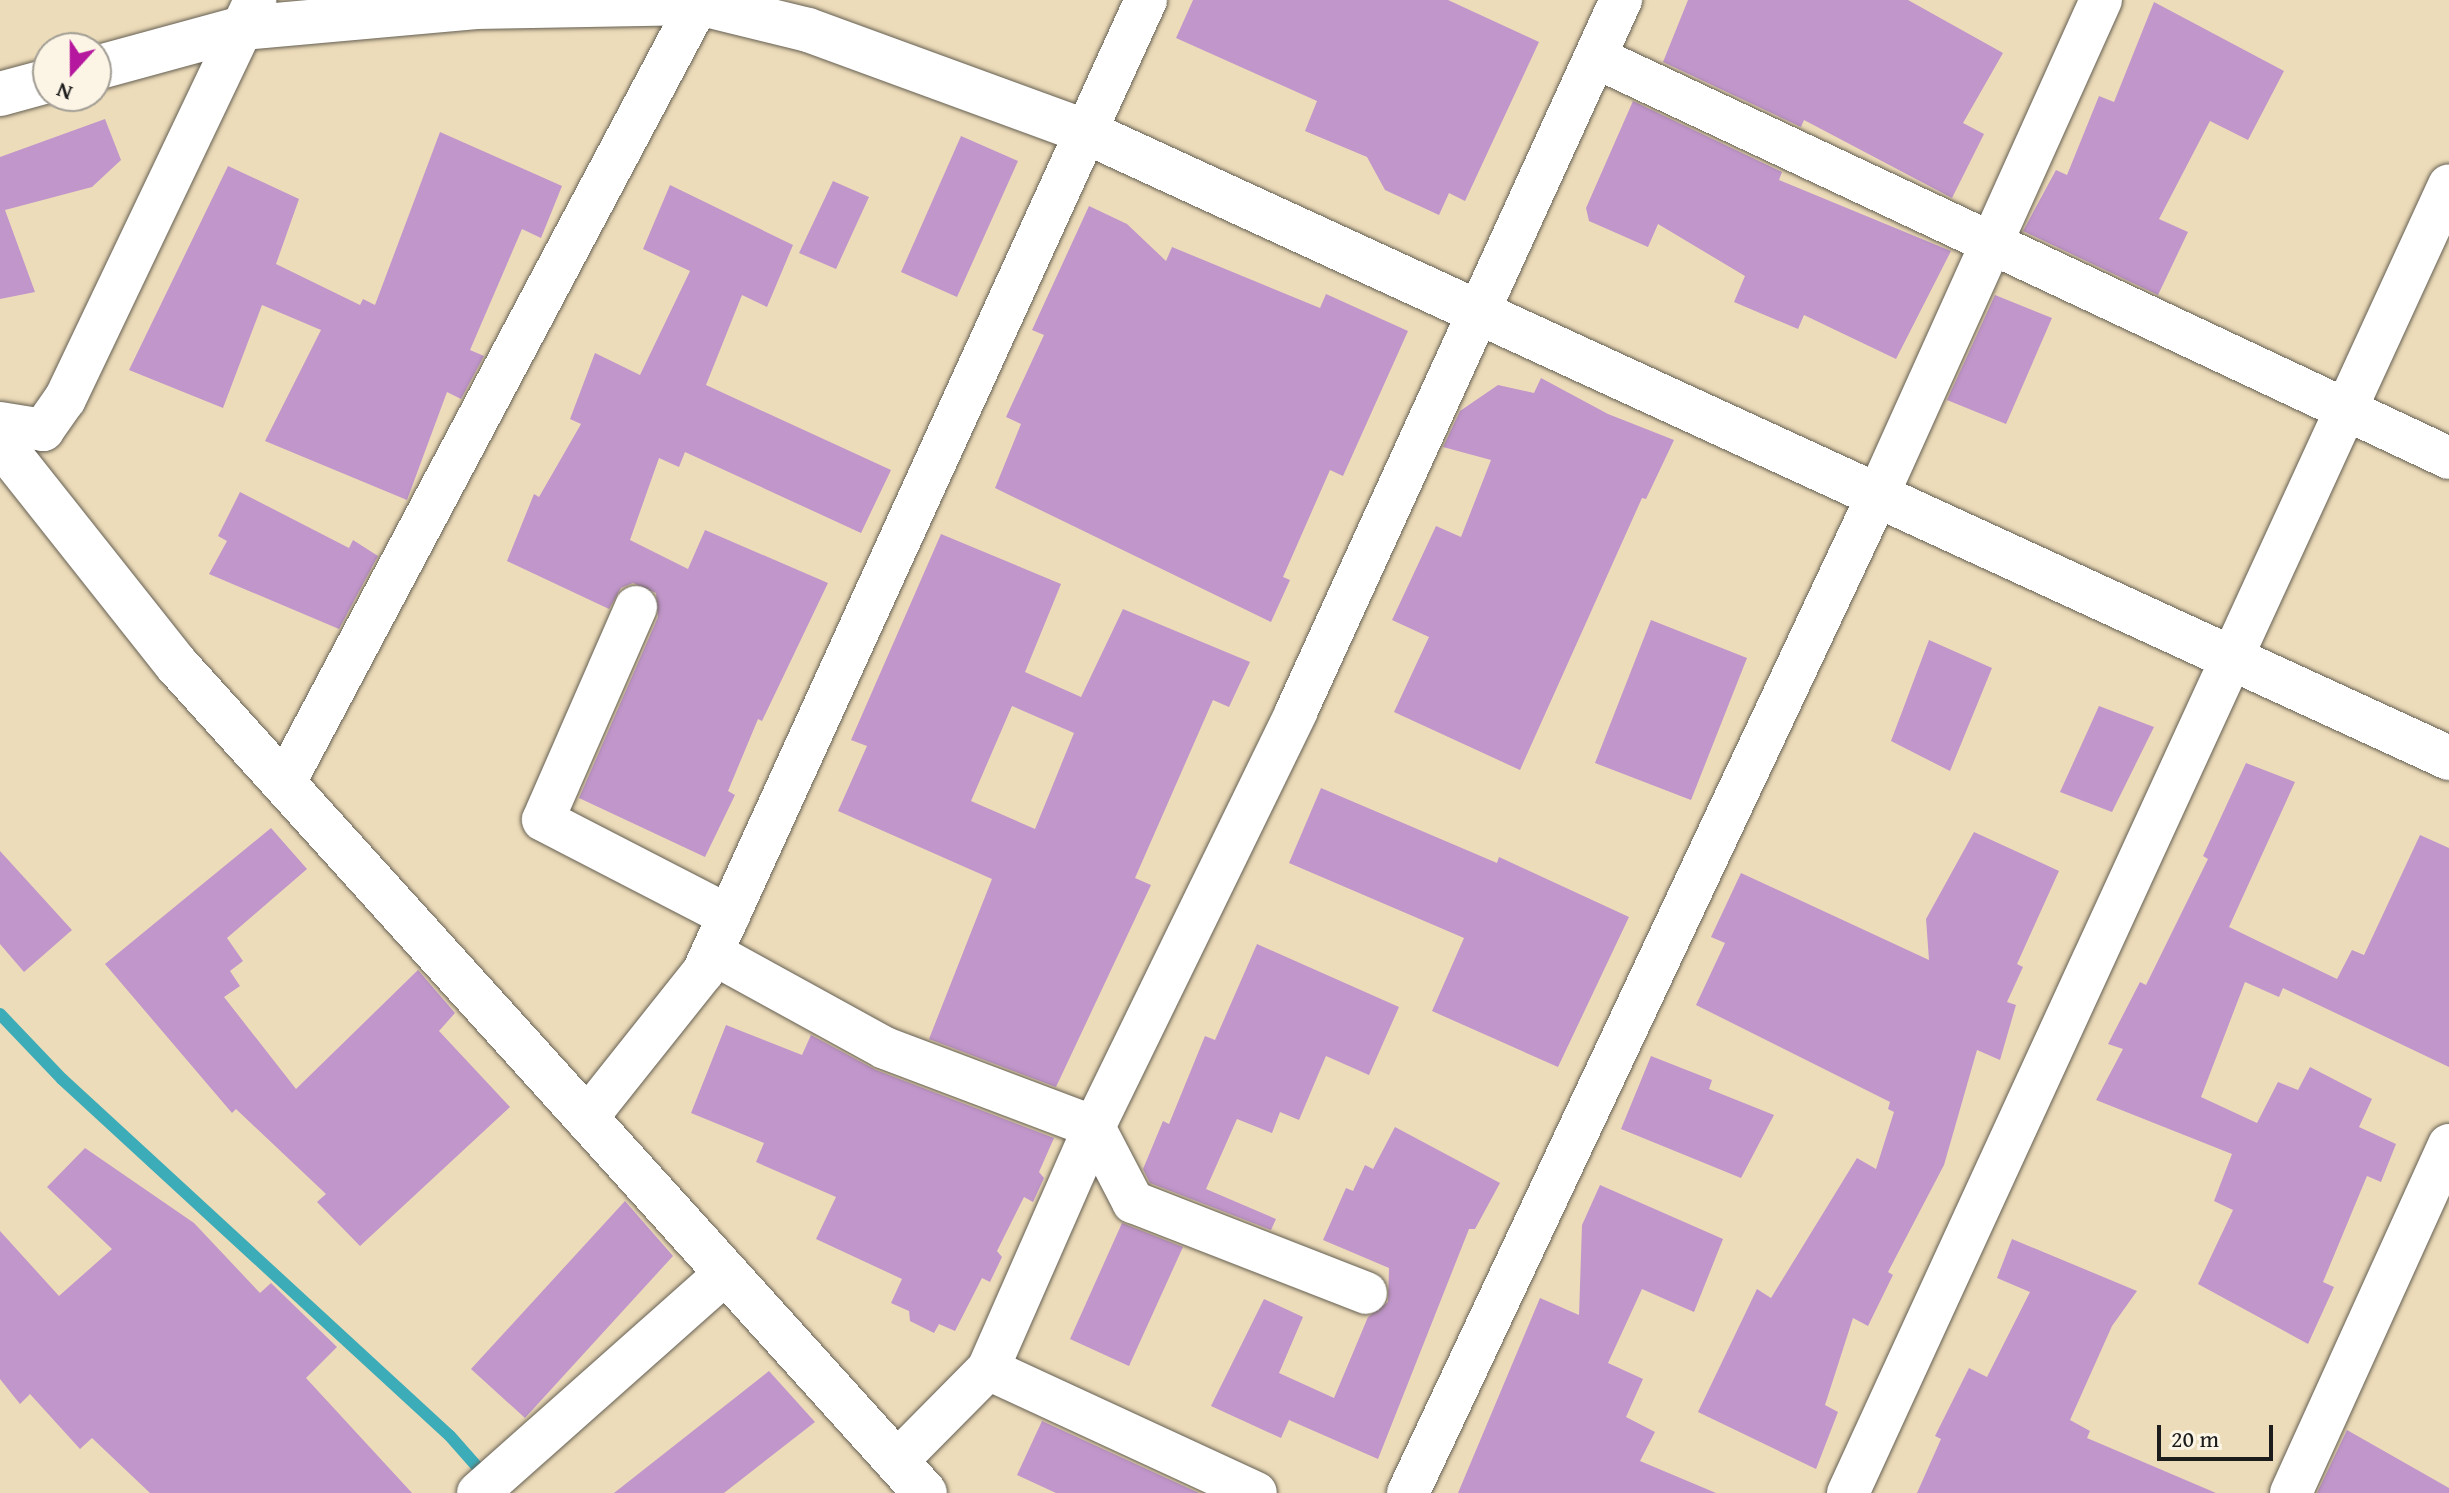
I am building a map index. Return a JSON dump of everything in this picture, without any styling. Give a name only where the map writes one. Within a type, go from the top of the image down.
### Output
[{"type":"street","points":[[586,1119],[703,972],[1146,0]]},
{"type":"street","points":[[896,1462],[988,1369],[1094,1127],[1289,726],[1621,0]]},
{"type":"street","points":[[1408,1493],[1877,497],[2101,0]]},
{"type":"street","points":[[284,784],[699,1]]},
{"type":"street","points":[[112,62],[249,14],[699,1],[823,35],[1086,132],[2449,758]]},
{"type":"street","points":[[0,423],[43,430],[65,399],[249,14]]},
{"type":"street","points":[[1595,57],[2347,407],[2449,458]]},
{"type":"street","points":[[0,94],[32,85]]},
{"type":"street","points":[[1848,1493],[2449,185]]},
{"type":"street","points":[[0,442],[176,664],[925,1493]]},
{"type":"street","points":[[636,607],[543,820],[729,916]]},
{"type":"street","points":[[712,953],[885,1048],[1094,1127],[1133,1202],[1366,1293]]},
{"type":"street","points":[[2291,1493],[2449,1145]]},
{"type":"street","points":[[478,1493],[725,1274]]},
{"type":"street","points":[[988,1369],[1256,1493]]},
{"type":"building","points":[[1193,0],[1448,0],[1539,42],[1465,201],[1449,193],[1439,215],[1385,190],[1367,157],[1305,131],[1317,101],[1176,38]]},
{"type":"building","points":[[1688,0],[1908,0],[2003,53],[1963,123],[1984,134],[1952,198],[1804,120],[1801,127],[1663,62]]},
{"type":"building","points":[[2154,2],[2284,71],[2248,140],[2210,121],[2159,219],[2188,232],[2158,295],[2023,231],[2056,170],[2067,175],[2099,96],[2114,102]]},
{"type":"building","points":[[1633,101],[1782,172],[1779,180],[1951,251],[1896,359],[1804,315],[1798,329],[1734,302],[1745,276],[1658,224],[1648,247],[1589,221],[1586,208]]},
{"type":"building","points":[[105,119],[121,160],[92,187],[5,210],[35,292],[0,299],[0,157]]},
{"type":"building","points":[[440,132],[562,186],[541,238],[522,229],[470,350],[484,356],[461,399],[447,392],[407,500],[265,441],[321,330],[262,305],[223,408],[129,370],[228,166],[299,199],[276,264],[360,305],[363,299],[375,305]]},
{"type":"building","points":[[961,136],[1018,161],[957,297],[901,272]]},
{"type":"building","points":[[833,181],[869,197],[836,269],[799,253]]},
{"type":"building","points":[[670,185],[793,245],[767,307],[742,295],[706,385],[891,470],[861,533],[685,452],[679,467],[659,458],[630,540],[688,569],[705,530],[828,583],[762,721],[758,719],[728,791],[735,795],[705,857],[579,798],[658,617],[656,593],[633,583],[621,588],[609,609],[507,561],[534,494],[539,497],[581,424],[570,419],[595,353],[640,375],[690,271],[643,249]]},
{"type":"building","points":[[1089,206],[1127,224],[1166,261],[1172,247],[1320,308],[1326,294],[1408,331],[1343,476],[1330,470],[1283,577],[1290,580],[1271,622],[995,488],[1021,424],[1006,417],[1044,335],[1032,330]]},
{"type":"building","points":[[1995,295],[2052,318],[2006,424],[1947,400]]},
{"type":"building","points":[[1541,378],[1608,414],[1674,440],[1646,499],[1642,498],[1520,770],[1394,712],[1429,637],[1392,620],[1436,526],[1461,537],[1491,460],[1443,447],[1460,411],[1498,385],[1534,393]]},
{"type":"building","points":[[240,492],[349,548],[353,540],[378,556],[339,629],[209,574],[227,541],[218,536]]},
{"type":"building","points":[[941,534],[1061,584],[1025,672],[1081,697],[1123,609],[1250,662],[1229,707],[1213,700],[1135,878],[1151,885],[1056,1087],[929,1039],[992,879],[838,811],[867,746],[851,740]],"holes":[[[1012,706],[1074,733],[1035,829],[971,801]]]},
{"type":"building","points":[[1651,620],[1747,658],[1691,800],[1595,763]]},
{"type":"building","points":[[1929,640],[1992,668],[1950,771],[1891,741]]},
{"type":"building","points":[[2099,706],[2154,727],[2112,812],[2060,792]]},
{"type":"building","points":[[2246,763],[2295,782],[2229,927],[2337,979],[2352,950],[2364,955],[2420,835],[2449,848],[2449,1067],[2283,988],[2279,997],[2245,982],[2201,1097],[2257,1123],[2278,1082],[2298,1090],[2310,1067],[2372,1099],[2359,1127],[2396,1144],[2381,1182],[2367,1176],[2323,1282],[2334,1287],[2308,1344],[2198,1284],[2233,1210],[2214,1201],[2232,1154],[2096,1100],[2123,1049],[2108,1044],[2140,982],[2146,985],[2208,859],[2203,856]]},
{"type":"building","points":[[1321,788],[1497,863],[1499,857],[1629,917],[1558,1067],[1432,1011],[1464,938],[1289,863]]},
{"type":"building","points":[[271,828],[307,869],[227,938],[243,961],[230,971],[240,986],[224,997],[296,1089],[418,970],[455,1013],[439,1031],[510,1107],[360,1246],[317,1202],[326,1194],[236,1109],[232,1113],[105,964]]},
{"type":"building","points":[[1974,832],[2059,871],[2017,964],[2023,967],[2007,1002],[2016,1005],[2000,1060],[1977,1050],[1944,1165],[1888,1272],[1893,1275],[1868,1326],[1853,1318],[1825,1405],[1838,1412],[1816,1469],[1698,1412],[1757,1289],[1771,1298],[1857,1158],[1876,1169],[1894,1112],[1888,1109],[1890,1102],[1696,1005],[1725,943],[1711,937],[1741,873],[1929,960],[1926,919]]},
{"type":"building","points":[[0,851],[72,930],[24,972],[0,944]]},
{"type":"building","points":[[1257,944],[1399,1007],[1369,1075],[1326,1056],[1299,1120],[1280,1112],[1272,1133],[1237,1119],[1206,1189],[1276,1219],[1271,1230],[1150,1183],[1143,1169],[1163,1121],[1169,1124],[1205,1036],[1215,1040]]},
{"type":"building","points":[[726,1025],[802,1055],[811,1035],[876,1070],[1054,1138],[1039,1172],[1044,1178],[1033,1202],[1024,1197],[997,1251],[1002,1257],[990,1282],[982,1278],[955,1331],[939,1324],[934,1333],[910,1321],[909,1311],[891,1303],[902,1279],[816,1239],[836,1197],[756,1162],[764,1143],[691,1113]]},
{"type":"building","points":[[1651,1056],[1712,1080],[1709,1089],[1774,1115],[1741,1178],[1621,1129]]},
{"type":"building","points":[[1395,1127],[1500,1183],[1475,1229],[1469,1229],[1378,1459],[1289,1420],[1281,1438],[1211,1406],[1264,1299],[1303,1317],[1279,1373],[1334,1398],[1368,1317],[1388,1302],[1389,1268],[1323,1240],[1346,1188],[1353,1191],[1365,1165],[1373,1169]]},
{"type":"building","points":[[85,1148],[194,1223],[260,1293],[271,1283],[337,1347],[306,1378],[412,1493],[150,1493],[92,1438],[80,1449],[30,1394],[20,1404],[0,1379],[0,1231],[59,1296],[112,1249],[47,1187]]},
{"type":"building","points":[[1600,1185],[1723,1239],[1694,1312],[1642,1289],[1608,1363],[1643,1379],[1626,1417],[1655,1432],[1640,1461],[1716,1493],[1458,1493],[1540,1298],[1579,1315],[1582,1225]]},
{"type":"building","points":[[625,1201],[673,1256],[525,1418],[471,1369]]},
{"type":"building","points":[[1122,1223],[1183,1247],[1129,1366],[1070,1339]]},
{"type":"building","points":[[2012,1239],[2137,1291],[2112,1326],[2070,1420],[2090,1431],[2087,1438],[2216,1493],[1917,1493],[1941,1439],[1935,1436],[1969,1368],[1987,1377],[2030,1292],[1997,1278]]},
{"type":"building","points":[[769,1371],[815,1422],[724,1493],[614,1493]]},
{"type":"building","points":[[1042,1421],[1199,1493],[1056,1493],[1017,1475]]},
{"type":"building","points":[[2347,1430],[2449,1488],[2449,1493],[2317,1493]]},
{"type":"waterway","points":[[0,1014],[62,1079],[450,1436],[487,1478]]}]
